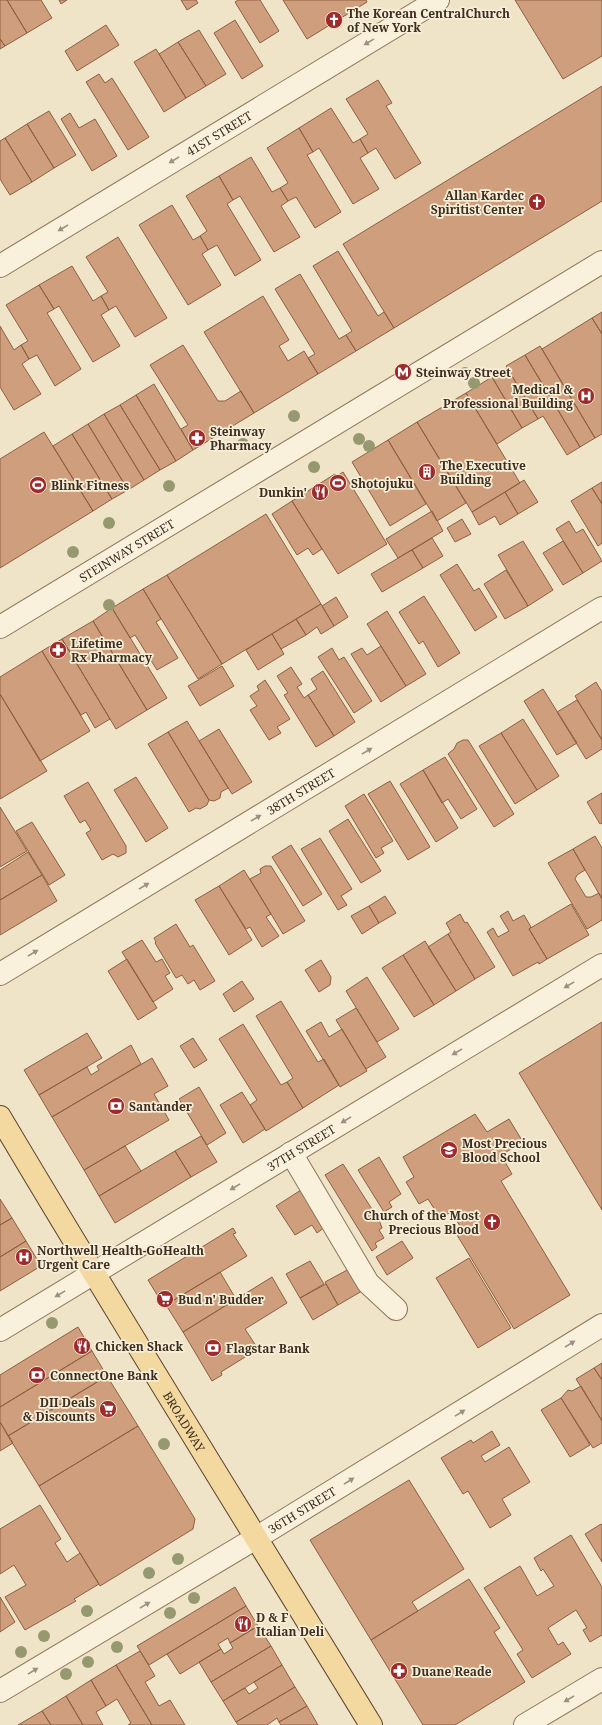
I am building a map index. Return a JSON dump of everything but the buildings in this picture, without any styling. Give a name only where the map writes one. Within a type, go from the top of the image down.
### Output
[{"type":"main road","name":"BROADWAY","points":[[0,1117],[93,1274],[179,1411],[370,1725]]},
{"type":"street","name":"41ST STREET","points":[[0,266],[438,0]]},
{"type":"street","name":"STEINWAY STREET","points":[[0,627],[602,262]]},
{"type":"street","name":"38TH STREET","points":[[0,974],[602,608]]},
{"type":"street","name":"37TH STREET","points":[[0,1330],[602,965]]},
{"type":"street","points":[[291,1153],[368,1283],[396,1309]]},
{"type":"street","name":"36TH STREET","points":[[0,1691],[256,1538],[602,1325]]},
{"type":"street","points":[[525,1725],[602,1678]]},
{"type":"place","name":"The Korean CentralChurch of New York","points":[[334,20]]},
{"type":"place","name":"Allan Kardec Spiritist Center","points":[[537,202]]},
{"type":"place","name":"Steinway Street","points":[[403,372]]},
{"type":"place","name":"Medical & Professional Building","points":[[586,396]]},
{"type":"place","name":"Steinway Pharmacy","points":[[197,438]]},
{"type":"place","name":"The Executive Building","points":[[427,472]]},
{"type":"place","name":"Shotojuku","points":[[338,483]]},
{"type":"place","name":"Blink Fitness","points":[[38,485]]},
{"type":"place","name":"Dunkin'","points":[[320,492]]},
{"type":"place","name":"Lifetime Rx Pharmacy","points":[[58,650]]},
{"type":"place","name":"Santander","points":[[116,1106]]},
{"type":"place","name":"Most Precious Blood School","points":[[449,1150]]},
{"type":"place","name":"Church of the Most Precious Blood","points":[[492,1222]]},
{"type":"place","name":"Northwell Health-GoHealth Urgent Care","points":[[24,1257]]},
{"type":"place","name":"Bud n' Budder","points":[[165,1299]]},
{"type":"place","name":"Chicken Shack","points":[[82,1346]]},
{"type":"place","name":"Flagstar Bank","points":[[213,1348]]},
{"type":"place","name":"ConnectOne Bank","points":[[37,1375]]},
{"type":"place","name":"DII Deals & Discounts","points":[[108,1409]]},
{"type":"place","name":"D & F Italian Deli","points":[[243,1624]]},
{"type":"place","name":"Duane Reade","points":[[399,1671]]}]
